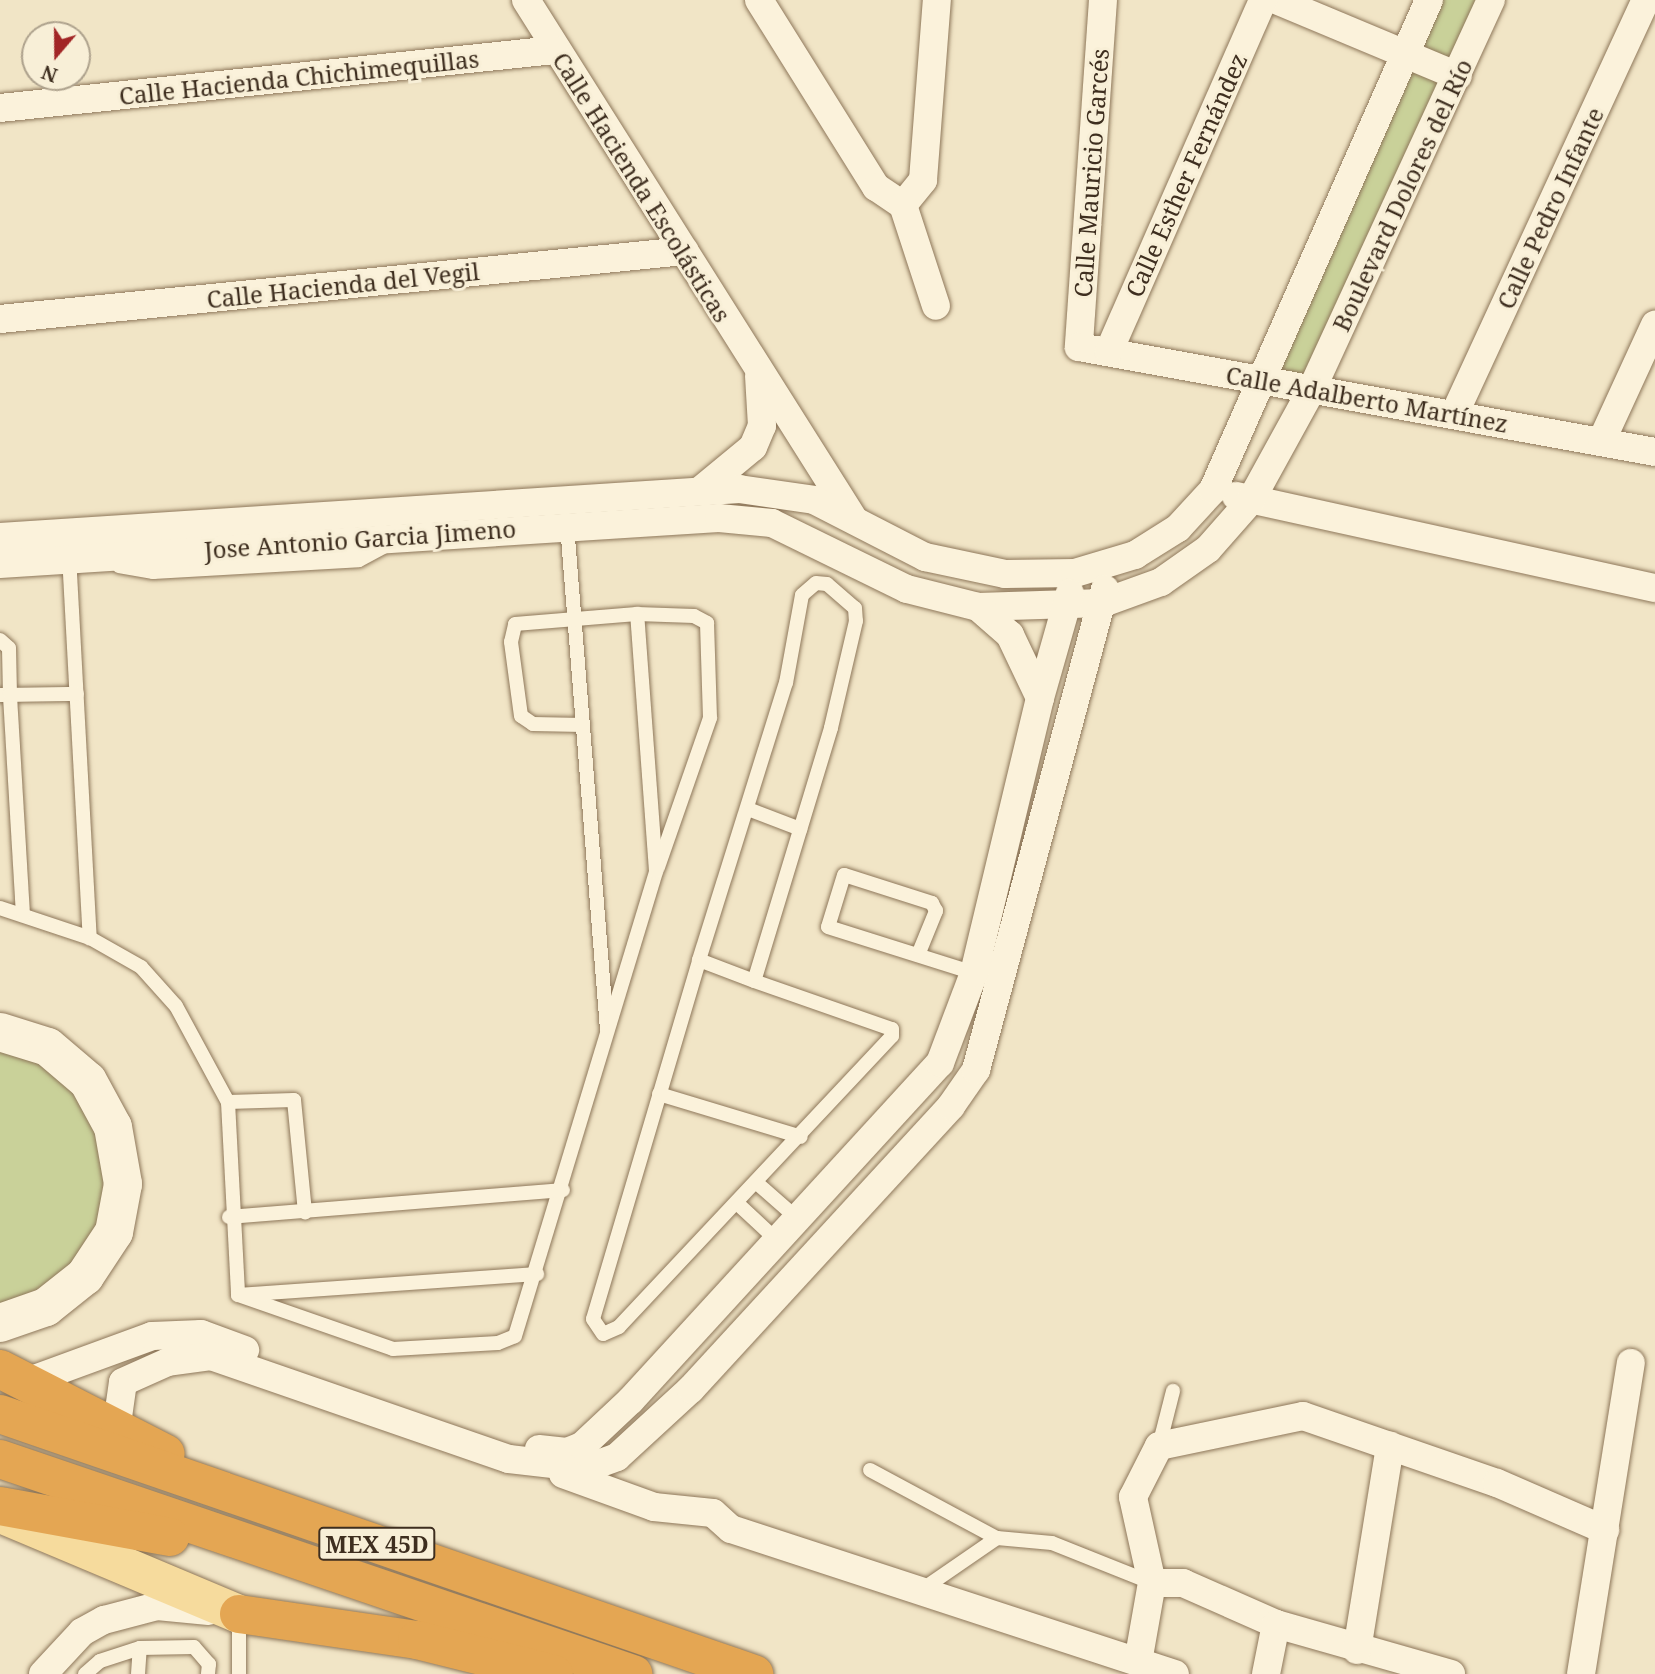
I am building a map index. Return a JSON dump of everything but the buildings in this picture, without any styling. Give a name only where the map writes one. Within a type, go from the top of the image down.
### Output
[{"type":"highway","points":[[16,1375],[117,1424],[224,1490]]},
{"type":"highway","name":"MEX 45D","points":[[0,1414],[754,1674]]},
{"type":"highway","name":"MEX 45D","points":[[0,1459],[633,1674]]},
{"type":"highway","points":[[0,1506],[299,1561]]},
{"type":"highway","points":[[239,1615],[418,1640],[554,1674]]},
{"type":"main road","points":[[0,1032],[48,1047],[88,1082],[113,1127],[123,1184],[114,1232],[85,1276],[46,1307],[0,1323]]},
{"type":"main road","points":[[0,1514],[239,1615]]},
{"type":"street","name":"Calle Hacienda Escolásticas","points":[[526,0],[555,51],[685,251],[759,373],[854,520]]},
{"type":"street","points":[[759,0],[876,187],[903,205],[936,306]]},
{"type":"street","points":[[903,205],[923,180],[936,0]]},
{"type":"street","name":"Calle Mauricio Garcés","points":[[1079,347],[1103,0]]},
{"type":"street","name":"Calle Esther Fernández","points":[[1109,351],[1263,0]]},
{"type":"street","points":[[1276,0],[1458,76]]},
{"type":"street","points":[[1258,381],[1429,0]]},
{"type":"street","name":"Boulevard Dolores del Río","points":[[978,607],[1066,608],[1102,603],[1161,582],[1198,556],[1251,500],[1311,389],[1491,0]]},
{"type":"street","name":"Calle Pedro Infante","points":[[1454,415],[1646,0]]},
{"type":"street","name":"Calle Hacienda Chichimequillas","points":[[0,108],[555,51]]},
{"type":"street","name":"Calle Hacienda del Vegil","points":[[0,319],[685,251]]},
{"type":"street","points":[[1602,440],[1655,325]]},
{"type":"street","name":"Calle Adalberto Martínez","points":[[1079,347],[1258,381],[1602,440],[1655,452]]},
{"type":"street","name":"Calle Hacienda Escolásticas","points":[[702,489],[754,447],[762,426],[759,373]]},
{"type":"street","name":"Jose Antonio Garcia Jimeno","points":[[0,564],[72,549],[702,489],[775,492],[814,500],[925,558],[1005,574],[1075,573],[1111,562],[1178,528],[1213,489],[1258,381]]},
{"type":"street","points":[[1213,489],[1251,500],[1655,588]]},
{"type":"street","name":"Jose Antonio Garcia Jimeno","points":[[0,537],[72,549],[402,536],[719,517],[772,523],[907,589],[978,607]]},
{"type":"street","points":[[517,1446],[542,1466],[587,1468],[617,1457],[691,1390],[951,1106],[976,1070],[1111,562]]},
{"type":"street","points":[[16,1375],[152,1336],[201,1334],[517,1446],[568,1452],[582,1446],[682,1350],[940,1063],[974,974],[1040,698],[1075,573]]},
{"type":"street","points":[[978,607],[1010,635],[1040,698]]},
{"type":"street","points":[[117,1424],[123,1382],[168,1362],[211,1356],[542,1466],[654,1507],[713,1513],[731,1529],[1175,1674]]},
{"type":"street","points":[[1580,1673],[1631,1363]]},
{"type":"street","points":[[1138,1662],[1152,1583],[1133,1497],[1158,1446],[1303,1416],[1390,1446],[1605,1530]]},
{"type":"street","points":[[1357,1650],[1390,1446]]},
{"type":"street","points":[[1152,1583],[1183,1583],[1276,1624],[1357,1650],[1451,1674]]},
{"type":"street","points":[[43,1674],[82,1632],[126,1612],[157,1606],[239,1615]]},
{"type":"street","points":[[1266,1674],[1276,1624]]},
{"type":"lane","points":[[566,525],[577,616],[607,1038]]},
{"type":"lane","points":[[72,549],[90,938]]},
{"type":"lane","points":[[699,960],[754,981],[893,1031],[758,1184],[610,1335],[596,1328],[659,1094],[699,960],[786,683],[803,594],[816,583],[827,584],[855,608],[856,621],[800,829],[754,981]]},
{"type":"lane","points":[[637,614],[656,871]]},
{"type":"lane","points":[[238,1295],[393,1349],[498,1343],[515,1336],[563,1190],[656,871],[710,719],[712,637],[707,623],[694,616],[637,614],[577,616],[515,624],[511,642],[525,722],[583,725]]},
{"type":"lane","points":[[0,639],[9,648],[5,695],[23,915]]},
{"type":"lane","points":[[5,695],[77,694]]},
{"type":"lane","points":[[748,809],[800,829]]},
{"type":"lane","points":[[918,955],[936,911],[932,903],[844,875],[825,925],[974,974]]},
{"type":"lane","points":[[0,908],[90,938],[141,967],[176,1006],[228,1102],[229,1217],[238,1295]]},
{"type":"lane","points":[[659,1094],[801,1137]]},
{"type":"lane","points":[[228,1102],[294,1100],[305,1212]]},
{"type":"lane","points":[[758,1184],[800,1221]]},
{"type":"lane","points":[[229,1217],[563,1190]]},
{"type":"lane","points":[[738,1204],[780,1243]]},
{"type":"lane","points":[[238,1295],[537,1274]]},
{"type":"lane","points":[[1158,1446],[1173,1391]]},
{"type":"lane","points":[[870,1471],[997,1538],[1052,1543],[1152,1583]]},
{"type":"lane","points":[[918,1592],[997,1538]]},
{"type":"lane","points":[[239,1615],[239,1674]]},
{"type":"lane","points":[[85,1674],[111,1656],[140,1648],[194,1647],[209,1664],[208,1674]]},
{"type":"lane","points":[[138,1674],[140,1648]]},
{"type":"green space","points":[[1437,0],[1483,0],[1454,65],[1414,51]]},
{"type":"green space","points":[[1408,66],[1448,81],[1306,382],[1270,375]]},
{"type":"green space","points":[[0,1042],[46,1059],[88,1104],[107,1172],[94,1241],[64,1279],[0,1311]]}]
